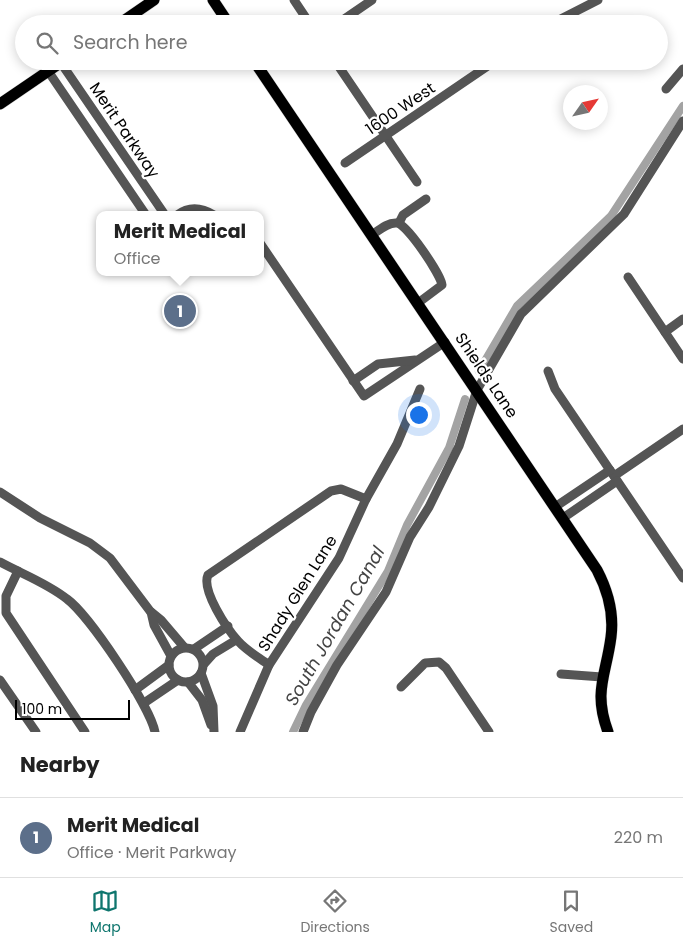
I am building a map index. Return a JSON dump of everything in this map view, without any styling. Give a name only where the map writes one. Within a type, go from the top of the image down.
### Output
[{"type":"main road","points":[[132,15],[154,0]]},
{"type":"main road","points":[[212,0],[223,15]]},
{"type":"main road","name":"Shields Lane","points":[[260,70],[597,570],[609,599],[611,638],[602,677],[601,699],[608,732]]},
{"type":"main road","points":[[0,104],[48,71]]},
{"type":"street","points":[[294,0],[304,15]]},
{"type":"street","points":[[350,15],[372,0]]},
{"type":"street","points":[[569,15],[598,0]]},
{"type":"street","points":[[666,89],[683,69]]},
{"type":"street","name":"Merit Parkway","points":[[67,70],[162,211]]},
{"type":"street","points":[[341,70],[417,182]]},
{"type":"street","name":"1600 West","points":[[345,163],[483,70]]},
{"type":"street","name":"Merit Parkway","points":[[48,71],[143,211]]},
{"type":"street","points":[[303,732],[311,712],[338,665],[386,592],[410,537],[429,507],[459,446],[477,390],[521,314],[624,214],[683,122]]},
{"type":"street","points":[[129,190],[142,182]]},
{"type":"street","points":[[399,223],[403,215],[426,199]]},
{"type":"street","points":[[184,211],[190,208],[198,208],[205,211]]},
{"type":"street","points":[[372,235],[391,223],[399,223],[409,232],[442,281],[440,288],[418,303]]},
{"type":"street","points":[[264,249],[364,396],[445,342]]},
{"type":"street","points":[[628,278],[683,359]]},
{"type":"street","points":[[665,332],[683,319]]},
{"type":"street","points":[[353,381],[378,364],[418,360]]},
{"type":"street","points":[[548,371],[555,389],[683,578]]},
{"type":"street","name":"Shady Glen Lane","points":[[240,732],[269,665],[339,558],[366,499],[397,444],[420,389]]},
{"type":"street","points":[[563,518],[614,476],[683,429]]},
{"type":"street","points":[[555,507],[614,476]]},
{"type":"street","points":[[269,665],[236,640],[207,591],[206,580],[215,569],[331,491],[342,489],[366,499]]},
{"type":"street","points":[[0,492],[40,518],[90,543],[110,558],[150,611],[161,620],[184,647],[194,649],[199,653],[204,664]]},
{"type":"street","points":[[0,562],[57,592],[75,605],[144,703],[156,732]]},
{"type":"street","points":[[18,571],[6,596],[6,613],[85,732]]},
{"type":"street","points":[[150,611],[154,625],[170,660],[170,671],[178,680],[188,682],[202,700],[214,732]]},
{"type":"street","points":[[194,649],[209,641],[228,626]]},
{"type":"street","points":[[188,682],[201,673],[204,664],[216,652],[236,640]]},
{"type":"street","points":[[209,641],[216,652]]},
{"type":"street","points":[[135,690],[155,676],[184,647]]},
{"type":"street","points":[[401,687],[425,663],[439,662],[446,668],[489,732]]},
{"type":"street","points":[[201,673],[213,706],[214,732]]},
{"type":"street","points":[[561,674],[602,677]]},
{"type":"street","points":[[155,676],[164,688]]},
{"type":"street","points":[[0,680],[36,732]]},
{"type":"street","points":[[144,703],[178,680]]},
{"type":"waterway","name":"South Jordan Canal","points":[[479,371],[517,306],[611,216],[683,106]]},
{"type":"waterway","name":"South Jordan Canal","points":[[293,732],[306,705],[388,571],[407,525],[449,448],[465,399]]},
{"type":"place","name":"Merit Medical","points":[[180,311]]}]
